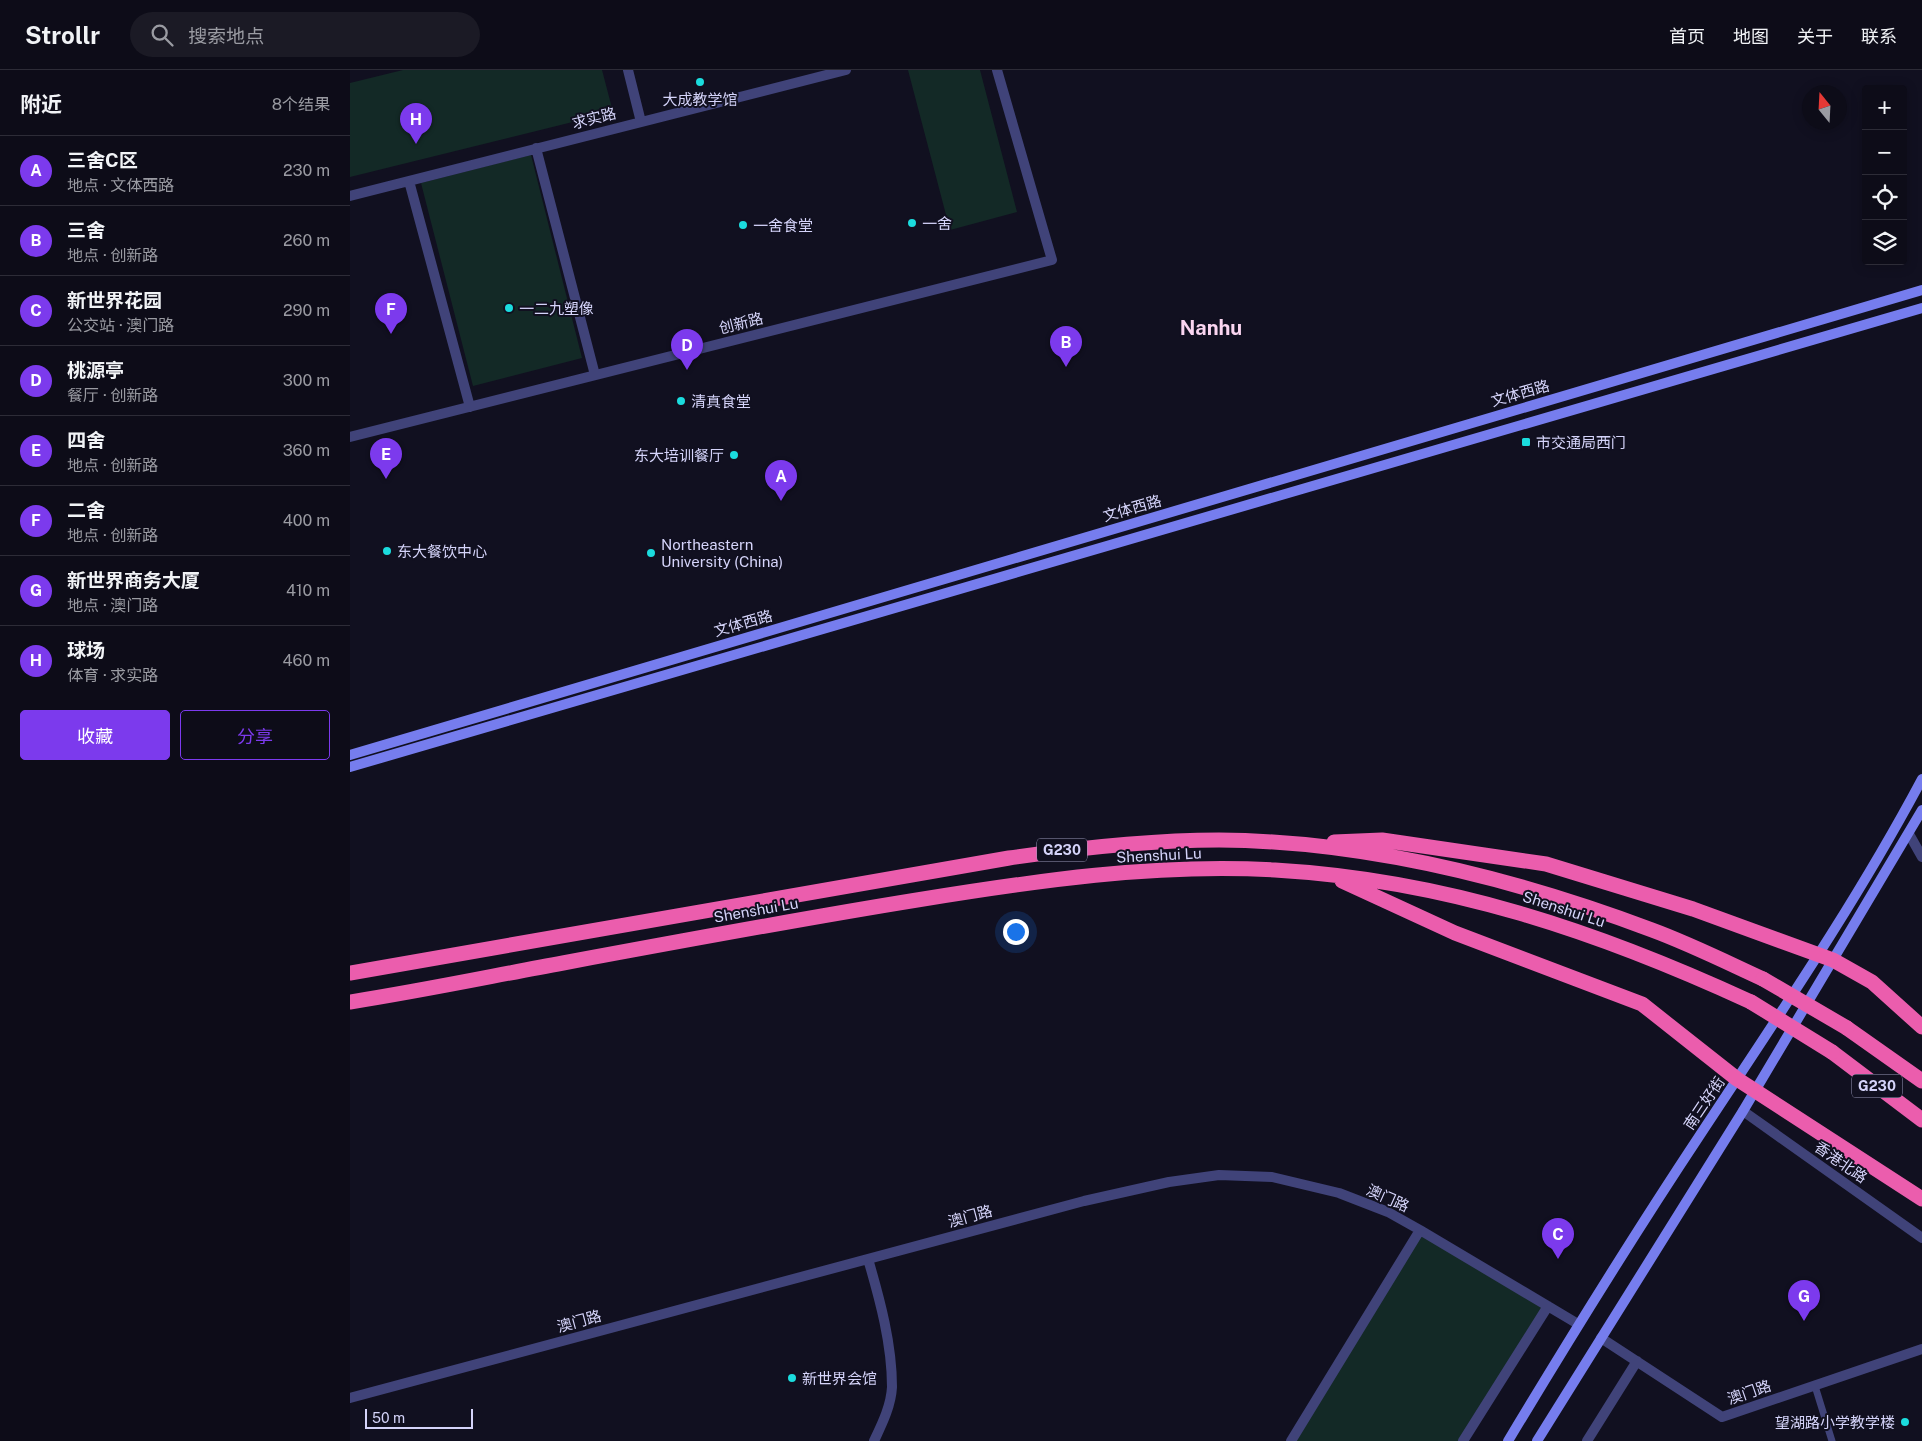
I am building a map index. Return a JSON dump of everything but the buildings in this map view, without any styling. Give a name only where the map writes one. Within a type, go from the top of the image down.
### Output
[{"type":"highway","name":"Shenshui Lu","points":[[350,973],[933,870],[1058,850],[1181,841],[1219,840],[1271,843],[1406,860],[1462,871],[1527,888],[1654,930],[1763,979],[1847,1028],[1922,1081]]},
{"type":"highway","points":[[1271,843],[1382,840],[1546,864],[1693,909],[1826,958],[1872,982],[1922,1027]]},
{"type":"highway","name":"Shenshui Lu","points":[[350,1002],[838,913],[1025,884],[1140,872],[1276,870],[1389,882],[1492,904],[1642,953],[1751,1002],[1832,1052],[1922,1120]]},
{"type":"highway","points":[[1328,876],[1455,932],[1642,1004],[1737,1079],[1922,1199]]},
{"type":"street","points":[[628,70],[641,122]]},
{"type":"street","name":"求实路","points":[[350,196],[846,70]]},
{"type":"street","name":"创新路","points":[[350,437],[1052,260],[997,70]]},
{"type":"street","points":[[536,148],[595,375]]},
{"type":"street","points":[[409,181],[470,407]]},
{"type":"street","name":"文体西路","points":[[350,755],[1922,290]]},
{"type":"street","name":"文体西路","points":[[350,767],[1922,308]]},
{"type":"street","name":"南三好街","points":[[1508,1441],[1578,1324],[1737,1079],[1826,958],[1922,780]]},
{"type":"street","points":[[1537,1441],[1743,1111],[1826,958],[1909,834],[1922,810]]},
{"type":"street","points":[[1909,834],[1922,857]]},
{"type":"street","name":"香港北路","points":[[1743,1111],[1922,1238]]},
{"type":"street","name":"澳门路","points":[[350,1398],[1084,1201],[1169,1182],[1219,1176],[1272,1177],[1339,1193],[1388,1212],[1578,1324]]},
{"type":"street","points":[[1291,1441],[1420,1230]]},
{"type":"street","points":[[868,1259],[882,1310],[892,1388],[886,1415],[874,1441]]},
{"type":"street","points":[[1463,1441],[1548,1306]]},
{"type":"street","name":"澳门路","points":[[1601,1338],[1722,1417],[1922,1349]]},
{"type":"street","points":[[1587,1441],[1637,1361]]},
{"type":"lane","points":[[1815,1386],[1832,1441]]},
{"type":"green space","points":[[403,70],[602,70],[613,112],[350,177],[350,83]]},
{"type":"green space","points":[[908,70],[980,70],[1017,212],[950,230]]},
{"type":"green space","points":[[531,155],[582,358],[473,386],[421,183]]},
{"type":"green space","points":[[1420,1230],[1548,1306],[1463,1441],[1291,1441]]},
{"type":"place","name":"大成教学馆","points":[[700,82]]},
{"type":"place","name":"球场","points":[[416,144]]},
{"type":"place","name":"一舍","points":[[912,223]]},
{"type":"place","name":"一舍食堂","points":[[743,225]]},
{"type":"place","name":"一二九塑像","points":[[509,308]]},
{"type":"place","name":"二舍","points":[[391,334]]},
{"type":"place","name":"三舍","points":[[1066,367]]},
{"type":"place","name":"桃源亭","points":[[687,370]]},
{"type":"place","name":"清真食堂","points":[[681,401]]},
{"type":"place","name":"市交通局西门","points":[[1526,442]]},
{"type":"place","name":"东大培训餐厅","points":[[734,455]]},
{"type":"place","name":"四舍","points":[[386,479]]},
{"type":"place","name":"三舍C区","points":[[781,501]]},
{"type":"place","name":"东大餐饮中心","points":[[387,551]]},
{"type":"place","name":"Northeastern University (China)","points":[[651,553]]},
{"type":"place","name":"新世界花园","points":[[1558,1259]]},
{"type":"place","name":"新世界商务大厦","points":[[1804,1321]]},
{"type":"place","name":"新世界会馆","points":[[792,1378]]},
{"type":"place","name":"望湖路小学教学楼","points":[[1905,1422]]},
{"type":"district","name":"Nanhu","points":[[1211,328]]}]
